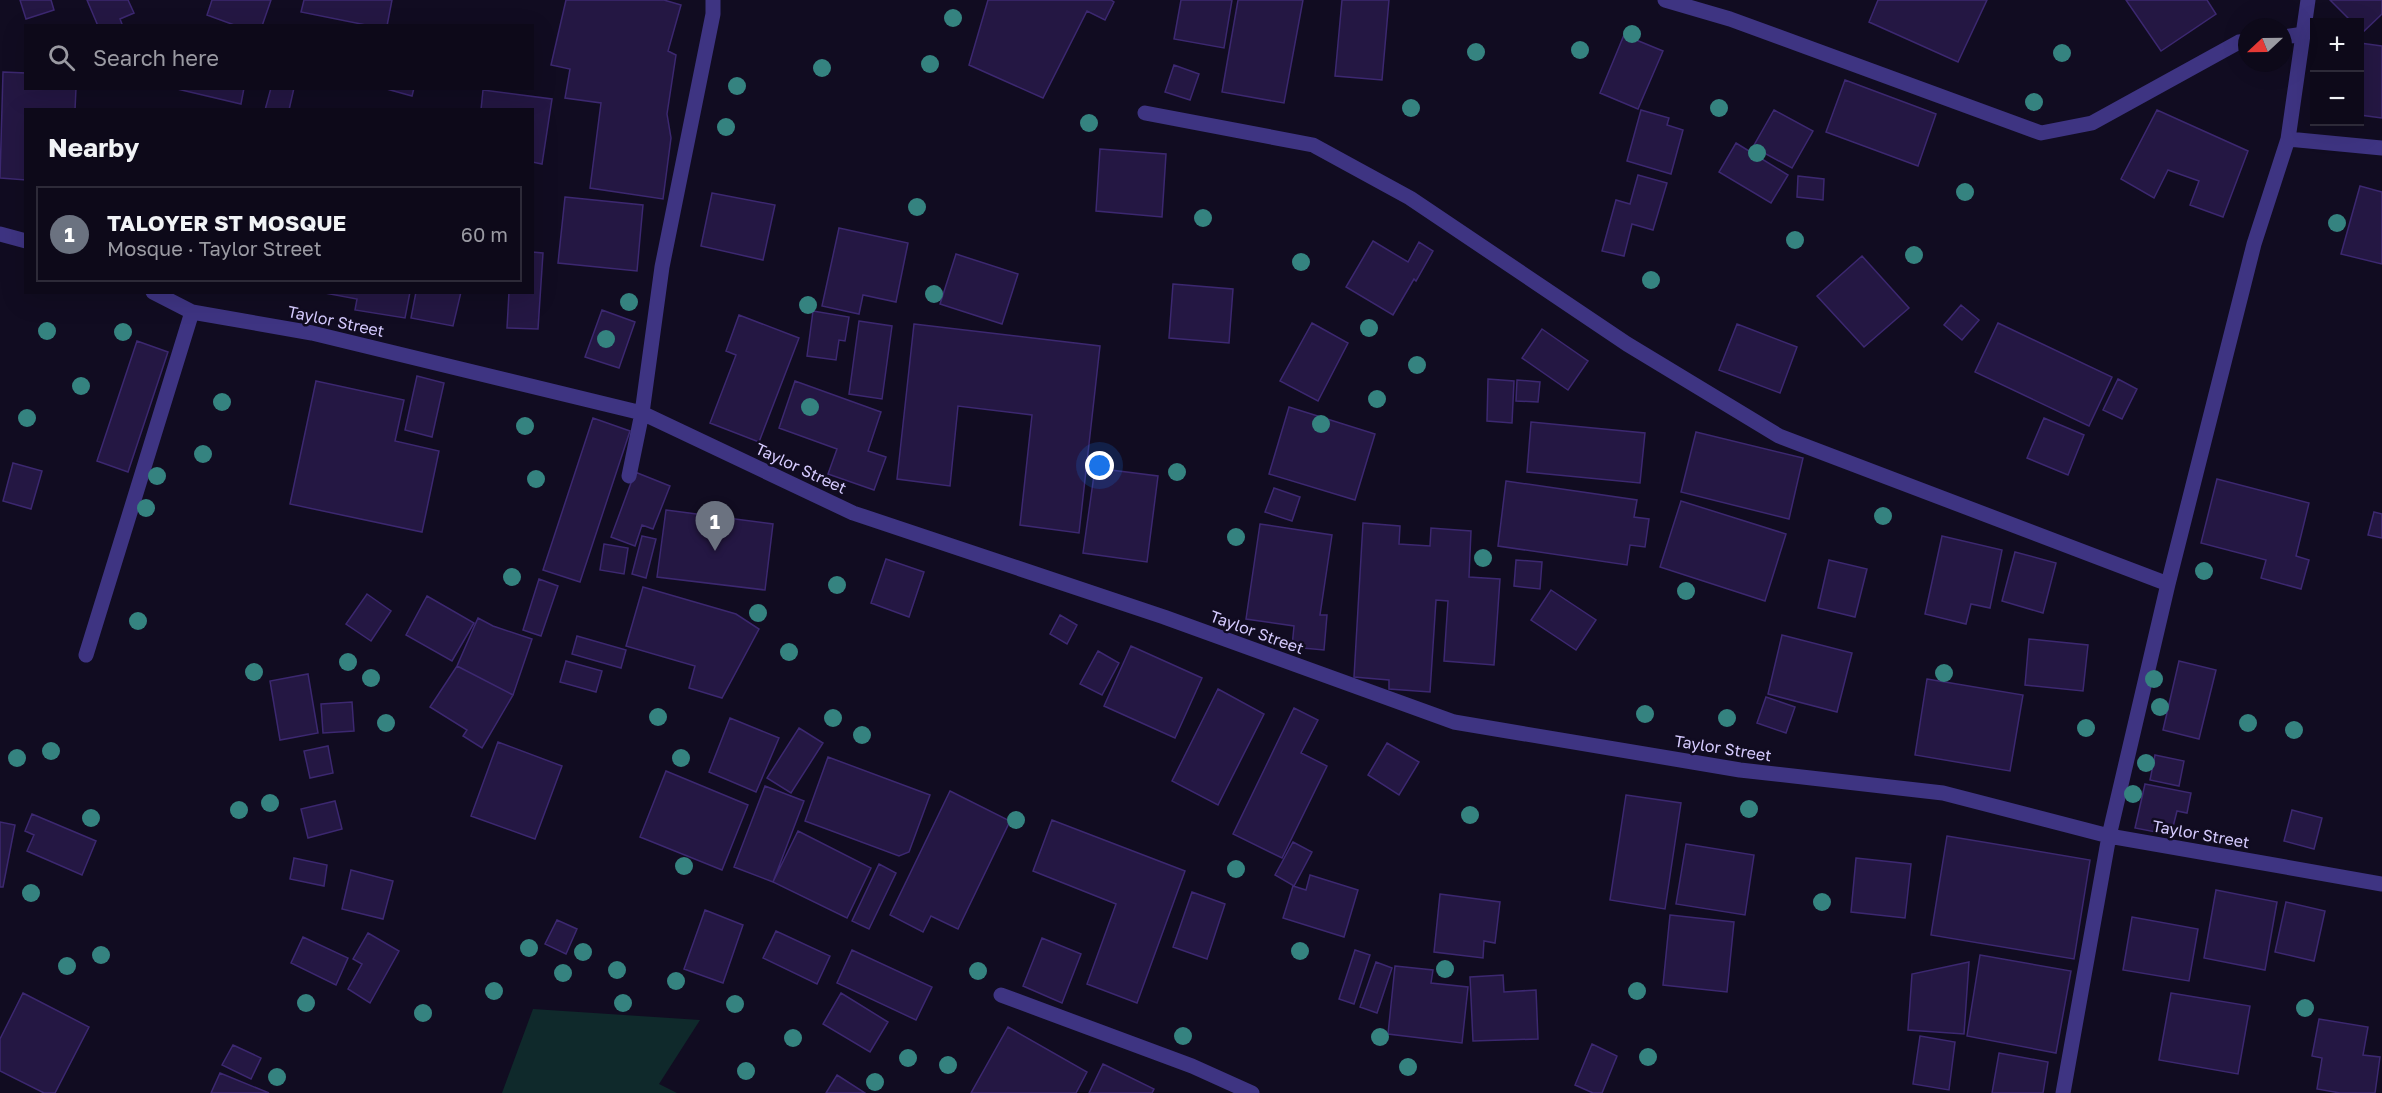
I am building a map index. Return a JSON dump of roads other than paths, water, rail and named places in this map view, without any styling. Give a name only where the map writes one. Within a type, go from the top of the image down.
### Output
[{"type":"street","points":[[629,476],[642,413],[662,267],[713,14],[713,0]]},
{"type":"street","points":[[1665,0],[1730,19],[2040,133],[2092,123],[2238,43]]},
{"type":"street","points":[[2063,1093],[2109,836],[2168,584],[2254,244],[2288,139],[2308,0]]},
{"type":"street","points":[[2292,35],[2304,34]]},
{"type":"street","points":[[1145,113],[1313,145],[1410,198],[1626,344],[1779,436],[2168,584]]},
{"type":"street","points":[[2288,139],[2382,148]]},
{"type":"street","points":[[0,234],[24,241]]},
{"type":"street","name":"Taylor Street","points":[[157,294],[192,312],[312,333],[642,413],[853,513],[1176,621],[1455,722],[1740,770],[1943,793],[2109,836],[2382,884]]},
{"type":"street","points":[[86,655],[192,312]]},
{"type":"street","points":[[1001,995],[1192,1066],[1252,1093]]},
{"type":"place","name":"TALOYER ST MOSQUE","points":[[715,551]]}]
